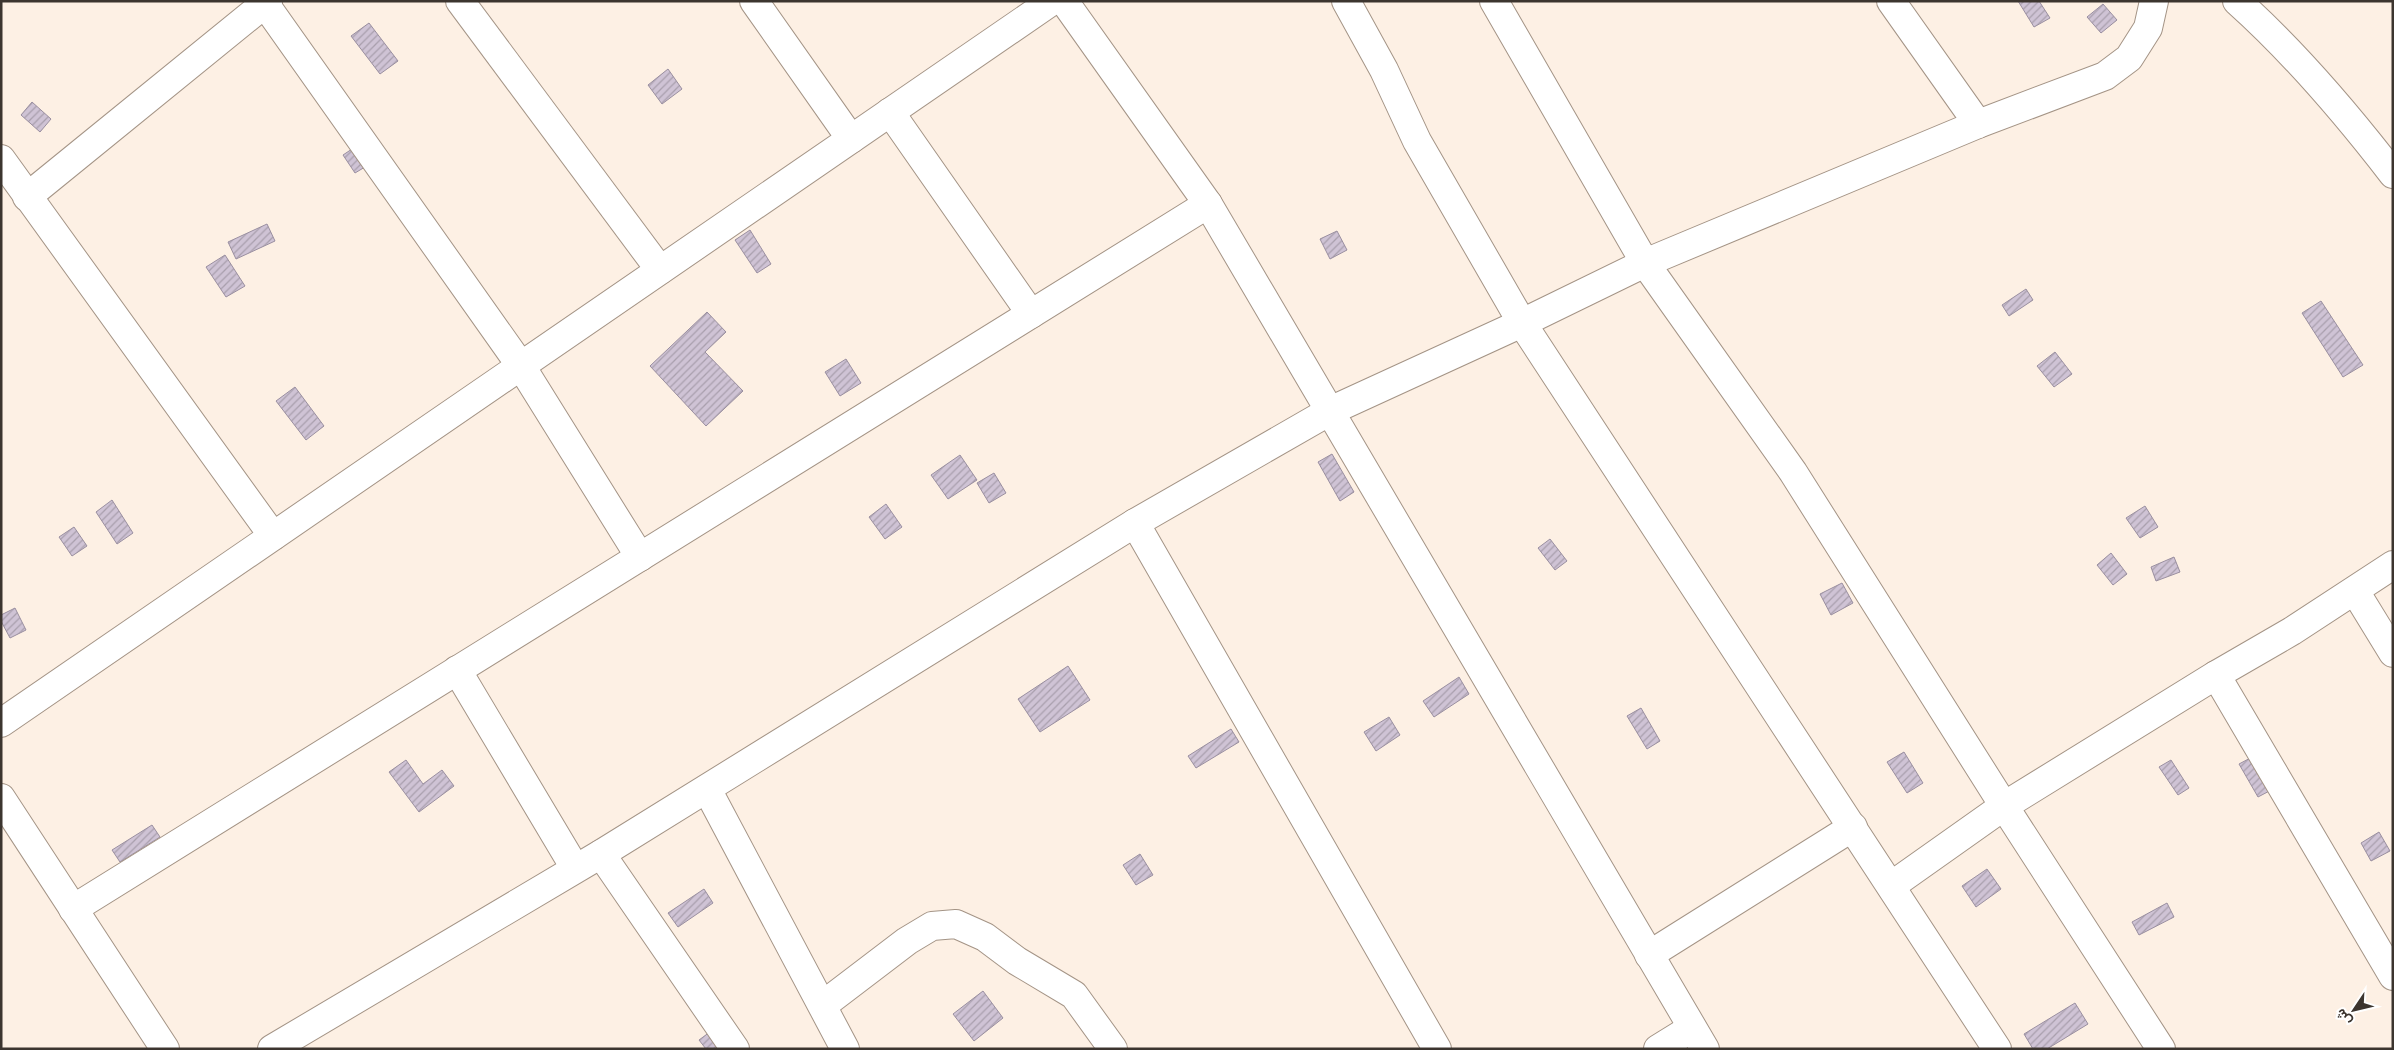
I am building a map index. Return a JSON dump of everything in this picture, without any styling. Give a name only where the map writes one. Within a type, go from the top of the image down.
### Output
[{"type":"street","points":[[460,1],[660,270]]},
{"type":"street","points":[[754,1],[852,139]]},
{"type":"street","points":[[1,723],[1052,1]]},
{"type":"street","points":[[1064,1],[1208,204],[1698,1038],[1658,1049]]},
{"type":"street","points":[[1346,1],[1384,70],[1417,142],[1522,323],[1997,1049]]},
{"type":"street","points":[[1494,1],[1645,263],[1793,472],[2004,806],[2161,1049]]},
{"type":"street","points":[[1891,1],[1978,124]]},
{"type":"street","points":[[272,1049],[601,854],[1135,523],[1330,411],[1522,323],[1645,263],[1978,124],[2105,76],[2129,58],[2148,28],[2154,1]]},
{"type":"street","points":[[2238,1],[2351,120],[2393,174]]},
{"type":"street","points":[[27,197],[267,3],[521,366],[640,557]]},
{"type":"street","points":[[890,112],[1031,314]]},
{"type":"street","points":[[1,159],[273,536]]},
{"type":"street","points":[[74,909],[1208,204]]},
{"type":"street","points":[[1135,523],[1437,1049]]},
{"type":"street","points":[[1892,886],[2004,806],[2354,591],[2393,565]]},
{"type":"street","points":[[2354,591],[2393,653]]},
{"type":"street","points":[[457,670],[575,868]]},
{"type":"street","points":[[2216,675],[2393,976]]},
{"type":"street","points":[[706,789],[845,1049]]},
{"type":"street","points":[[4,807],[74,909],[165,1049]]},
{"type":"street","points":[[1649,955],[1853,827]]},
{"type":"street","points":[[601,854],[735,1049]]},
{"type":"street","points":[[823,1005],[907,941],[932,926],[956,924],[985,937],[1017,962],[1074,995],[1113,1049]]},
{"type":"building","points":[[2018,1],[2039,1],[2050,18],[2034,27]]},
{"type":"building","points":[[2103,4],[2117,20],[2101,33],[2087,17]]},
{"type":"building","points":[[369,23],[398,61],[380,74],[351,36]]},
{"type":"building","points":[[668,69],[682,89],[662,104],[648,85]]},
{"type":"building","points":[[32,102],[51,119],[40,132],[21,115]]},
{"type":"building","points":[[358,145],[370,164],[355,173],[343,155]]},
{"type":"building","points":[[267,224],[275,241],[236,259],[228,242]]},
{"type":"building","points":[[750,230],[771,264],[757,273],[735,240]]},
{"type":"building","points":[[1337,231],[1347,250],[1330,259],[1320,239]]},
{"type":"building","points":[[225,255],[245,286],[226,297],[206,267]]},
{"type":"building","points":[[2026,289],[2033,300],[2009,316],[2002,305]]},
{"type":"building","points":[[2321,301],[2363,365],[2343,377],[2302,313]]},
{"type":"building","points":[[707,312],[726,332],[705,352],[743,391],[706,426],[650,366]]},
{"type":"building","points":[[2055,352],[2072,374],[2054,387],[2037,366]]},
{"type":"building","points":[[846,359],[861,383],[840,396],[825,372]]},
{"type":"building","points":[[295,387],[324,426],[306,440],[276,401]]},
{"type":"building","points":[[1332,454],[1354,492],[1340,501],[1318,462]]},
{"type":"building","points":[[960,455],[977,480],[948,499],[931,475]]},
{"type":"building","points":[[994,473],[1006,493],[989,503],[977,483]]},
{"type":"building","points":[[112,500],[133,533],[117,544],[96,512]]},
{"type":"building","points":[[886,504],[902,527],[885,539],[869,517]]},
{"type":"building","points":[[2145,506],[2158,527],[2140,538],[2126,518]]},
{"type":"building","points":[[74,527],[87,546],[72,556],[59,537]]},
{"type":"building","points":[[1550,539],[1567,561],[1555,570],[1538,548]]},
{"type":"building","points":[[2111,553],[2127,574],[2113,585],[2097,565]]},
{"type":"building","points":[[2174,557],[2180,572],[2156,581],[2151,567]]},
{"type":"building","points":[[1842,583],[1853,603],[1831,615],[1820,594]]},
{"type":"building","points":[[15,608],[26,630],[10,638],[1,621],[1,615]]},
{"type":"building","points":[[1068,666],[1090,700],[1040,732],[1018,699]]},
{"type":"building","points":[[1459,677],[1469,694],[1434,717],[1423,701]]},
{"type":"building","points":[[1641,708],[1660,741],[1647,749],[1627,716]]},
{"type":"building","points":[[1389,717],[1400,735],[1376,751],[1364,732]]},
{"type":"building","points":[[1231,729],[1239,742],[1196,768],[1188,756]]},
{"type":"building","points":[[1904,752],[1923,783],[1907,793],[1887,762]]},
{"type":"building","points":[[2256,755],[2275,788],[2258,797],[2239,764]]},
{"type":"building","points":[[406,760],[423,784],[442,770],[454,786],[419,812],[389,772]]},
{"type":"building","points":[[2171,760],[2189,788],[2178,795],[2159,767]]},
{"type":"building","points":[[152,825],[160,837],[120,862],[112,850]]},
{"type":"building","points":[[2379,832],[2390,851],[2371,861],[2361,843]]},
{"type":"building","points":[[1140,854],[1153,875],[1136,885],[1123,865]]},
{"type":"building","points":[[1987,869],[2001,889],[1976,907],[1962,886]]},
{"type":"building","points":[[704,889],[713,903],[678,927],[668,913]]},
{"type":"building","points":[[2167,903],[2174,917],[2139,935],[2132,922]]},
{"type":"building","points":[[983,991],[1003,1018],[974,1041],[953,1014]]},
{"type":"building","points":[[2075,1003],[2088,1024],[2047,1049],[2033,1049],[2024,1034]]},
{"type":"building","points":[[714,1029],[729,1049],[706,1049],[699,1040]]}]
